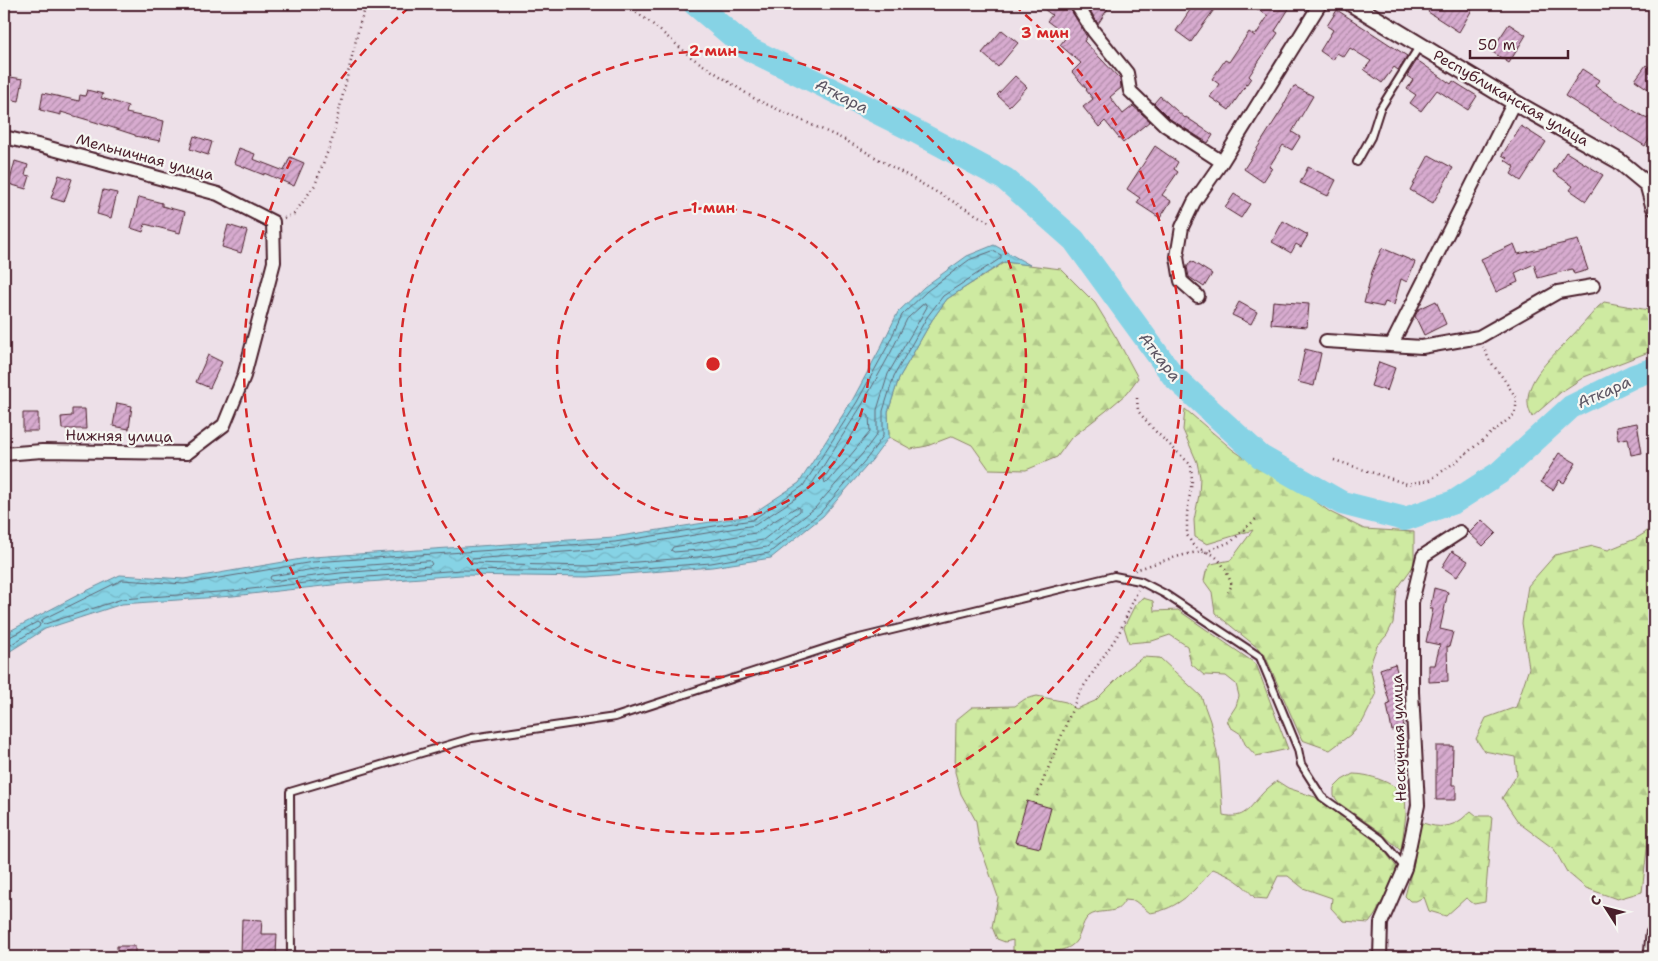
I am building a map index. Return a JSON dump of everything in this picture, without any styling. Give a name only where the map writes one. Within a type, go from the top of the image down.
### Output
[{"type":"street","points":[[1076,4],[1094,32],[1127,73],[1130,91],[1165,125],[1222,162]]},
{"type":"street","points":[[1198,296],[1180,280],[1177,256],[1182,226],[1194,202],[1222,162],[1320,4]]},
{"type":"street","name":"Республиканская улица","points":[[1352,4],[1514,102],[1651,180],[1654,207]]},
{"type":"street","points":[[1392,344],[1514,102]]},
{"type":"street","name":"Мельничная улица","points":[[4,137],[218,194],[273,222]]},
{"type":"street","name":"Нижняя улица","points":[[4,454],[42,451],[187,454],[224,425],[244,376],[274,262],[273,222]]},
{"type":"street","points":[[1326,341],[1422,347],[1479,337],[1558,292],[1593,286]]},
{"type":"street","name":"Нескучная улица","points":[[1380,957],[1381,923],[1405,868],[1418,805],[1412,692],[1412,602],[1423,556],[1460,532]]},
{"type":"street","points":[[1652,957],[1654,934]]},
{"type":"lane","points":[[1357,162],[1371,137],[1380,109],[1421,45]]},
{"type":"lane","points":[[292,957],[290,792],[472,738],[615,717],[851,640],[1114,576],[1140,581],[1165,594],[1260,657],[1298,749],[1300,764],[1322,797],[1381,840],[1405,868]]},
{"type":"path","points":[[273,222],[294,214],[315,185],[332,140],[360,23],[367,4]]},
{"type":"path","points":[[624,4],[650,22],[691,57],[755,99],[845,140],[989,222]]},
{"type":"path","points":[[1334,460],[1407,484],[1430,480],[1515,414],[1517,399],[1490,361],[1479,337]]},
{"type":"path","points":[[1137,398],[1138,411],[1154,430],[1191,465],[1192,481],[1187,513],[1187,535],[1194,545],[1215,557],[1225,568],[1232,585],[1228,592]]},
{"type":"path","points":[[1114,576],[1194,553],[1206,552],[1232,541],[1258,517]]},
{"type":"path","points":[[1037,796],[1078,695],[1119,633],[1137,596],[1140,581]]},
{"type":"green space","points":[[1005,262],[1061,269],[1095,303],[1138,378],[1127,393],[1071,438],[1057,457],[1026,470],[989,469],[972,445],[953,436],[927,446],[911,449],[889,437],[888,412],[899,378],[932,320],[947,299]]},
{"type":"green space","points":[[1604,302],[1654,311],[1654,350],[1584,377],[1561,392],[1532,417],[1528,406],[1528,395],[1537,374]]},
{"type":"green space","points":[[1185,409],[1233,450],[1272,476],[1308,496],[1330,512],[1364,529],[1414,532],[1414,565],[1397,589],[1393,623],[1387,635],[1377,646],[1370,665],[1376,695],[1363,721],[1350,735],[1330,750],[1302,740],[1264,653],[1215,613],[1212,592],[1204,581],[1206,572],[1211,564],[1231,560],[1253,530],[1207,544],[1195,537],[1194,520],[1200,477],[1197,462],[1183,430]]},
{"type":"green space","points":[[1654,522],[1654,790],[1642,892],[1617,899],[1586,888],[1567,872],[1554,849],[1519,823],[1502,798],[1517,775],[1515,757],[1484,751],[1476,739],[1486,718],[1516,707],[1529,668],[1522,623],[1528,586],[1555,555],[1593,546],[1608,550],[1645,533]]},
{"type":"green space","points":[[1143,598],[1153,601],[1154,611],[1178,610],[1256,664],[1288,749],[1256,756],[1245,744],[1241,734],[1230,727],[1227,720],[1236,706],[1239,696],[1236,684],[1226,676],[1204,675],[1191,664],[1187,646],[1170,635],[1152,641],[1129,643],[1124,627],[1135,605]]},
{"type":"green space","points":[[1143,657],[1160,658],[1201,696],[1210,721],[1219,762],[1223,815],[1237,816],[1246,812],[1265,790],[1277,781],[1288,788],[1315,797],[1379,844],[1399,870],[1369,923],[1343,921],[1331,908],[1332,898],[1303,888],[1288,876],[1278,876],[1267,899],[1255,898],[1236,880],[1213,869],[1186,897],[1160,911],[1150,913],[1135,901],[1125,900],[1117,909],[1092,914],[1086,919],[1075,943],[1050,957],[1013,957],[1013,940],[1005,942],[997,939],[992,927],[998,897],[979,843],[976,821],[961,794],[955,772],[956,720],[972,707],[1015,706],[1025,699],[1037,696],[1066,702],[1076,709],[1095,701],[1125,671]]},
{"type":"green space","points":[[1353,774],[1360,774],[1380,780],[1405,793],[1406,814],[1401,851],[1383,834],[1339,803],[1334,796],[1334,788],[1342,780]]},
{"type":"green space","points":[[1471,811],[1477,816],[1492,816],[1485,902],[1474,904],[1466,898],[1446,916],[1429,911],[1424,897],[1416,901],[1410,901],[1405,896],[1421,822],[1435,826],[1450,825]]},
{"type":"water","points":[[994,245],[1030,265],[1004,262],[947,299],[932,320],[899,378],[888,412],[889,437],[872,460],[823,516],[771,558],[712,567],[588,577],[461,575],[122,604],[45,629],[4,655],[4,634],[120,575],[184,579],[313,557],[614,537],[749,516],[799,483],[853,399],[898,312],[924,287],[967,256]]},
{"type":"building","points":[[1037,4],[1068,5],[1087,37],[1084,41],[1120,79],[1121,88],[1110,97],[1123,114],[1133,106],[1150,121],[1123,143],[1105,121],[1099,127],[1083,107],[1093,99],[1072,72],[1081,63],[1060,45],[1067,36],[1047,21],[1052,15]]},
{"type":"building","points":[[1094,4],[1111,4],[1098,24],[1090,10]]},
{"type":"building","points":[[1194,4],[1218,4],[1191,42],[1176,31]]},
{"type":"building","points":[[1250,4],[1292,4],[1275,31],[1278,33],[1229,110],[1210,97],[1219,84],[1212,79],[1225,60],[1229,62],[1249,32],[1255,36],[1268,16]]},
{"type":"building","points":[[1433,4],[1466,4],[1473,8],[1459,32],[1428,12]]},
{"type":"building","points":[[1337,10],[1407,56],[1398,70],[1394,67],[1382,83],[1364,70],[1371,61],[1350,48],[1344,57],[1337,53],[1333,60],[1320,51],[1333,30],[1327,26]]},
{"type":"building","points":[[1509,24],[1526,35],[1509,63],[1491,51]]},
{"type":"building","points":[[1002,30],[1018,43],[998,67],[982,53]]},
{"type":"building","points":[[1417,60],[1451,84],[1453,81],[1477,96],[1468,110],[1437,90],[1421,111],[1410,103],[1416,95],[1407,89],[1413,80],[1407,76]]},
{"type":"building","points":[[1646,65],[1654,71],[1654,93],[1635,80]]},
{"type":"building","points":[[1582,69],[1599,80],[1595,86],[1647,119],[1654,109],[1654,131],[1645,146],[1565,96]]},
{"type":"building","points":[[4,76],[23,79],[19,101],[4,98]]},
{"type":"building","points":[[1015,76],[1027,87],[1009,106],[997,95]]},
{"type":"building","points":[[1294,86],[1313,96],[1292,132],[1300,137],[1292,150],[1283,145],[1269,167],[1272,168],[1263,182],[1244,169],[1284,106]]},
{"type":"building","points":[[87,90],[103,94],[101,98],[128,106],[126,113],[164,121],[160,141],[135,136],[61,112],[61,115],[40,110],[43,93],[79,101],[80,95],[85,96]]},
{"type":"building","points":[[1160,96],[1185,118],[1213,135],[1208,143],[1170,119],[1154,103]]},
{"type":"building","points":[[1521,126],[1546,142],[1521,181],[1511,174],[1515,167],[1505,160],[1507,158],[1502,155]]},
{"type":"building","points":[[194,136],[212,142],[208,155],[190,149]]},
{"type":"building","points":[[1155,146],[1178,162],[1174,169],[1178,172],[1162,195],[1171,201],[1160,218],[1137,203],[1140,198],[1127,189]]},
{"type":"building","points":[[239,148],[255,154],[253,159],[284,171],[290,157],[304,163],[294,186],[234,163]]},
{"type":"building","points":[[1566,152],[1603,175],[1586,201],[1570,190],[1573,186],[1553,172]]},
{"type":"building","points":[[1429,155],[1453,168],[1433,203],[1410,190]]},
{"type":"building","points":[[15,161],[28,165],[25,175],[30,176],[26,189],[9,184]]},
{"type":"building","points":[[1308,167],[1336,180],[1328,196],[1300,183]]},
{"type":"building","points":[[59,175],[72,179],[64,202],[51,198]]},
{"type":"building","points":[[103,190],[117,193],[111,218],[97,214]]},
{"type":"building","points":[[1234,194],[1250,204],[1241,218],[1225,208]]},
{"type":"building","points":[[139,197],[185,212],[180,233],[145,224],[143,232],[131,228]]},
{"type":"building","points":[[1283,221],[1308,235],[1301,247],[1296,244],[1291,253],[1272,242]]},
{"type":"building","points":[[228,225],[247,231],[241,253],[222,247]]},
{"type":"building","points":[[1578,240],[1588,270],[1574,274],[1572,269],[1538,278],[1534,264],[1515,273],[1518,282],[1496,292],[1481,259],[1514,244],[1518,254]]},
{"type":"building","points":[[1382,248],[1415,262],[1407,282],[1401,279],[1394,305],[1385,302],[1383,307],[1364,303],[1372,272]]},
{"type":"building","points":[[1191,261],[1212,274],[1204,287],[1189,277],[1187,267]]},
{"type":"building","points":[[1273,301],[1309,304],[1307,327],[1271,324]]},
{"type":"building","points":[[1436,301],[1446,324],[1424,335],[1415,316],[1419,309]]},
{"type":"building","points":[[1239,302],[1257,312],[1251,324],[1232,315]]},
{"type":"building","points":[[1305,349],[1321,353],[1314,386],[1298,382]]},
{"type":"building","points":[[208,355],[222,362],[210,388],[196,382]]},
{"type":"building","points":[[1379,362],[1395,368],[1387,391],[1371,386]]},
{"type":"building","points":[[117,403],[132,406],[129,429],[113,426]]},
{"type":"building","points":[[72,409],[85,409],[86,429],[62,429],[61,417],[72,416]]},
{"type":"building","points":[[23,413],[38,413],[38,431],[23,431]]},
{"type":"building","points":[[1637,423],[1642,453],[1631,455],[1628,438],[1618,440],[1616,427]]},
{"type":"building","points":[[1559,453],[1576,463],[1564,483],[1559,480],[1553,490],[1541,482]]},
{"type":"building","points":[[1482,520],[1496,533],[1483,546],[1469,533]]},
{"type":"building","points":[[1452,551],[1468,561],[1457,577],[1442,567]]},
{"type":"building","points":[[1434,588],[1448,592],[1440,629],[1453,632],[1449,647],[1447,646],[1448,681],[1429,682],[1429,665],[1435,665],[1440,645],[1426,642],[1433,609],[1430,609]]},
{"type":"building","points":[[1395,664],[1402,689],[1398,690],[1404,728],[1392,731],[1387,705],[1390,704],[1380,669]]},
{"type":"building","points":[[1436,746],[1453,746],[1452,785],[1456,785],[1456,800],[1436,800]]},
{"type":"building","points":[[1404,747],[1408,761],[1398,764],[1395,750]]},
{"type":"building","points":[[1027,801],[1051,808],[1040,848],[1015,842]]},
{"type":"building","points":[[242,919],[262,920],[261,934],[277,934],[276,956],[241,954]]},
{"type":"building","points":[[117,946],[135,946],[135,957],[117,957]]},
{"type":"waterway","name":"Аткара","points":[[695,4],[747,48],[915,131],[1005,179],[1074,240],[1174,377],[1261,457],[1342,503],[1405,519],[1454,502],[1499,473],[1571,407],[1634,376],[1654,369]]}]
